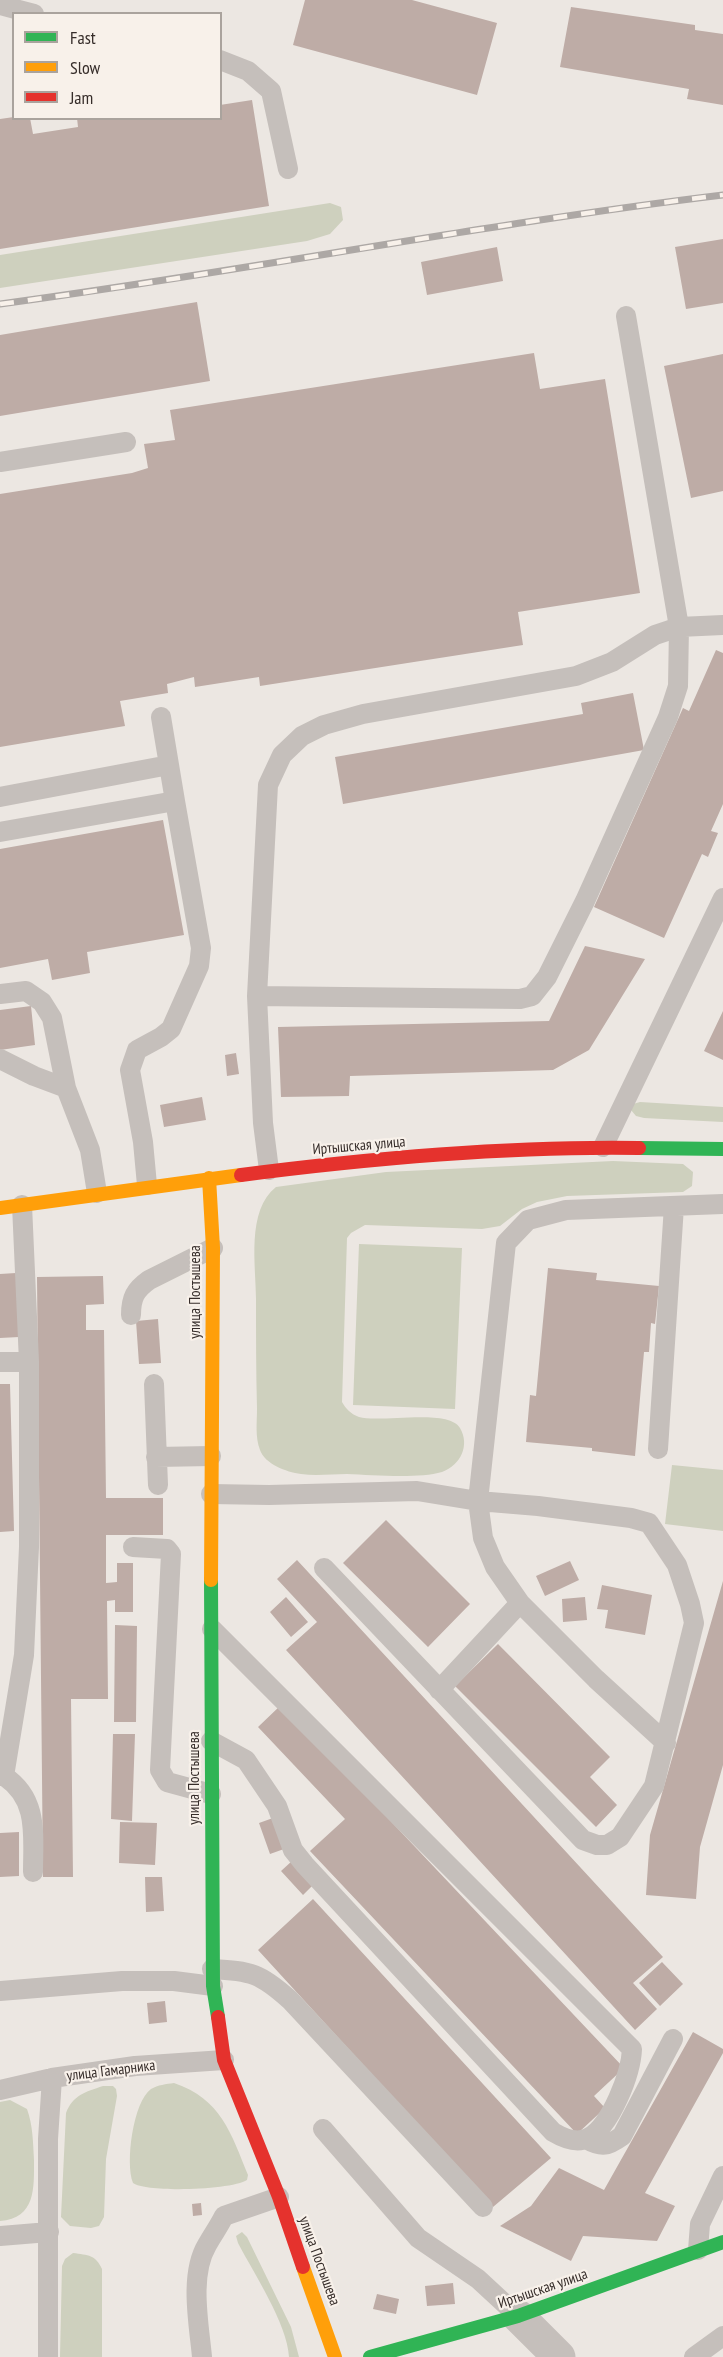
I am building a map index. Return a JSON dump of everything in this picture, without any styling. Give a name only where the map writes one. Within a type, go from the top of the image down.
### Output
[{"type":"main road","name":"Иртышская улица","points":[[0,1208],[147,1185],[268,1170],[510,1149],[603,1147],[723,1149]]},
{"type":"main road","name":"улица Постышева","points":[[209,1178],[213,1248],[211,1456],[213,1977],[224,2060],[279,2197],[335,2357]]},
{"type":"main road","name":"Иртышская улица","points":[[370,2357],[518,2316],[723,2242]]},
{"type":"street","points":[[518,2316],[559,2357]]},
{"type":"lane","points":[[0,5],[26,12]]},
{"type":"lane","points":[[222,60],[248,71],[271,91],[288,169]]},
{"type":"lane","points":[[257,996],[520,999],[532,996],[538,991],[585,901],[668,717],[678,686],[679,627],[626,316]]},
{"type":"lane","points":[[0,462],[126,442]]},
{"type":"lane","points":[[268,1170],[263,1123],[257,996],[268,785],[282,755],[302,736],[324,726],[363,714],[576,676],[612,662],[655,635],[679,627],[723,625]]},
{"type":"lane","points":[[147,1185],[143,1142],[130,1070],[137,1050],[162,1037],[171,1029],[199,966],[201,948],[161,717]]},
{"type":"lane","points":[[0,797],[169,765]]},
{"type":"lane","points":[[0,832],[175,801]]},
{"type":"lane","points":[[603,1147],[723,898]]},
{"type":"lane","points":[[0,994],[26,991],[42,1002],[52,1018],[66,1088],[90,1150],[97,1193]]},
{"type":"lane","points":[[0,1059],[34,1076],[66,1088]]},
{"type":"lane","points":[[666,1743],[596,1679],[520,1603],[495,1567],[483,1538],[478,1501],[506,1243],[528,1220],[566,1210],[723,1204]]},
{"type":"lane","points":[[22,1205],[29,1362],[29,1547],[24,1655],[2,1776],[16,1783],[28,1802],[33,1825],[33,1872]]},
{"type":"lane","points":[[658,1449],[674,1206]]},
{"type":"lane","points":[[131,1315],[132,1299],[141,1286],[213,1248]]},
{"type":"lane","points":[[0,1362],[29,1362]]},
{"type":"lane","points":[[154,1384],[158,1485]]},
{"type":"lane","points":[[156,1457],[211,1456]]},
{"type":"lane","points":[[211,1494],[269,1495],[417,1491],[649,1523],[677,1565],[694,1623],[654,1786],[620,1837],[607,1845],[597,1845],[583,1840],[324,1568]]},
{"type":"lane","points":[[133,1547],[167,1549],[171,1554],[160,1770],[167,1782],[211,1794]]},
{"type":"lane","points":[[439,1690],[520,1603]]},
{"type":"lane","points":[[212,1629],[632,2049],[627,2079],[604,2122],[586,2139]]},
{"type":"lane","points":[[211,1742],[246,1760],[276,1806],[293,1850],[304,1865],[553,2132],[567,2140],[586,2139],[598,2146],[609,2145],[622,2136],[674,2039]]},
{"type":"lane","points":[[0,1991],[122,1981],[174,1981],[246,1971],[262,1977],[298,2008],[483,2207]]},
{"type":"lane","name":"улица Гамарника","points":[[0,2090],[52,2078],[135,2066],[224,2060]]},
{"type":"lane","points":[[48,2357],[48,2139],[52,2078]]},
{"type":"lane","points":[[323,2129],[418,2238],[478,2279],[518,2316]]},
{"type":"lane","points":[[698,2250],[700,2224],[723,2176]]},
{"type":"lane","points":[[202,2357],[196,2291],[200,2264],[207,2245],[215,2236],[224,2216],[279,2197]]},
{"type":"lane","points":[[0,2236],[49,2232]]},
{"type":"lane","points":[[694,2357],[723,2336]]},
{"type":"green space","points":[[330,203],[341,207],[343,220],[330,234],[307,241],[0,288],[0,255]]},
{"type":"green space","points":[[640,1102],[723,1107],[723,1122],[644,1118],[636,1116],[631,1110],[633,1104]]},
{"type":"green space","points":[[613,1161],[683,1164],[693,1172],[692,1186],[683,1192],[567,1196],[537,1202],[522,1209],[500,1226],[482,1229],[365,1225],[347,1238],[342,1402],[349,1411],[359,1417],[429,1417],[453,1422],[460,1428],[464,1441],[462,1454],[454,1465],[442,1472],[421,1475],[307,1475],[283,1469],[266,1459],[258,1445],[257,1429],[254,1255],[256,1224],[260,1210],[276,1187],[386,1172]]},
{"type":"green space","points":[[359,1244],[462,1248],[455,1409],[353,1405]]},
{"type":"green space","points":[[672,1465],[723,1470],[723,1531],[665,1524]]},
{"type":"green space","points":[[174,2083],[203,2098],[214,2108],[230,2132],[248,2175],[247,2180],[225,2186],[190,2189],[155,2188],[133,2183],[130,2148],[139,2106],[151,2089]]},
{"type":"green space","points":[[103,2086],[113,2086],[117,2096],[106,2159],[104,2217],[99,2226],[91,2228],[70,2226],[61,2217],[66,2113],[76,2098],[85,2092]]},
{"type":"green space","points":[[10,2100],[27,2109],[29,2115],[33,2140],[34,2181],[31,2200],[27,2208],[12,2219],[0,2221],[0,2102]]},
{"type":"green space","points":[[242,2232],[247,2237],[291,2327],[299,2357],[289,2357],[287,2344],[276,2314],[238,2243],[236,2236]]},
{"type":"green space","points":[[73,2253],[91,2256],[102,2269],[102,2357],[60,2357],[62,2266],[65,2259]]},
{"type":"building","points":[[305,0],[412,0],[497,23],[477,95],[293,45]]},
{"type":"building","points":[[571,7],[695,25],[695,30],[723,34],[723,105],[687,99],[689,89],[560,67]]},
{"type":"building","points":[[252,100],[269,206],[0,249],[0,119],[12,117],[12,120],[30,120],[33,134],[78,127],[77,120],[222,120],[222,105]]},
{"type":"building","points":[[723,239],[723,303],[686,309],[675,247]]},
{"type":"building","points":[[497,247],[503,281],[427,295],[421,262]]},
{"type":"building","points":[[197,302],[210,381],[0,416],[0,335]]},
{"type":"building","points":[[534,353],[540,389],[605,379],[640,593],[518,612],[523,645],[260,686],[259,677],[195,687],[194,677],[167,684],[168,693],[120,701],[125,726],[0,747],[0,494],[132,473],[148,468],[144,444],[175,440],[170,410]]},
{"type":"building","points":[[723,354],[723,491],[691,498],[664,366]]},
{"type":"building","points":[[716,650],[723,653],[723,804],[711,831],[718,833],[708,857],[702,854],[664,938],[594,907],[683,708],[689,711]]},
{"type":"building","points":[[633,693],[644,750],[343,804],[335,757],[583,714],[581,703]]},
{"type":"building","points":[[163,820],[184,935],[87,952],[90,973],[52,980],[48,959],[0,968],[0,849]]},
{"type":"building","points":[[585,946],[645,959],[589,1050],[553,1070],[350,1076],[349,1096],[281,1097],[278,1027],[549,1021]]},
{"type":"building","points":[[31,1006],[35,1045],[0,1050],[0,1010]]},
{"type":"building","points":[[723,1011],[723,1060],[704,1051]]},
{"type":"building","points":[[236,1053],[239,1074],[227,1076],[225,1055]]},
{"type":"building","points":[[202,1097],[206,1120],[164,1127],[160,1105]]},
{"type":"building","points":[[548,1268],[597,1273],[596,1280],[659,1286],[655,1324],[651,1323],[649,1352],[644,1352],[635,1456],[592,1451],[592,1448],[526,1442],[530,1395],[536,1396]]},
{"type":"building","points":[[16,1273],[19,1337],[0,1338],[0,1274]]},
{"type":"building","points":[[103,1276],[104,1304],[86,1305],[86,1330],[104,1330],[106,1498],[163,1498],[163,1535],[106,1535],[106,1583],[117,1582],[117,1563],[133,1563],[133,1612],[115,1612],[115,1600],[107,1601],[108,1699],[71,1699],[73,1877],[43,1877],[37,1277]]},
{"type":"building","points":[[158,1319],[161,1363],[139,1364],[136,1321]]},
{"type":"building","points":[[0,1384],[10,1384],[14,1531],[0,1532]]},
{"type":"building","points":[[386,1520],[470,1604],[428,1647],[343,1563]]},
{"type":"building","points":[[297,1560],[663,1957],[633,1983],[657,2009],[635,2030],[286,1650],[317,1622],[277,1579]]},
{"type":"building","points":[[570,1561],[579,1580],[545,1596],[536,1576]]},
{"type":"building","points":[[723,1581],[723,1765],[700,1847],[696,1899],[646,1895],[650,1835]]},
{"type":"building","points":[[602,1585],[652,1595],[645,1635],[605,1628],[608,1610],[597,1609]]},
{"type":"building","points":[[286,1597],[308,1622],[291,1637],[270,1612]]},
{"type":"building","points":[[585,1597],[587,1620],[563,1622],[562,1599]]},
{"type":"building","points":[[115,1625],[137,1626],[136,1722],[114,1722]]},
{"type":"building","points":[[498,1644],[610,1757],[590,1777],[617,1805],[596,1827],[455,1686]]},
{"type":"building","points":[[281,1705],[624,2068],[594,2096],[605,2108],[577,2134],[310,1851],[345,1819],[258,1727]]},
{"type":"building","points":[[113,1734],[135,1734],[132,1821],[111,1819]]},
{"type":"building","points":[[273,1818],[284,1849],[270,1854],[259,1823]]},
{"type":"building","points":[[120,1822],[157,1823],[155,1865],[119,1863]]},
{"type":"building","points":[[19,1832],[19,1876],[0,1877],[0,1833]]},
{"type":"building","points":[[292,1861],[314,1884],[303,1895],[281,1871]]},
{"type":"building","points":[[145,1877],[162,1877],[164,1911],[146,1912]]},
{"type":"building","points":[[313,1899],[551,2158],[493,2207],[258,1950]]},
{"type":"building","points":[[662,1962],[683,1984],[660,2006],[639,1983]]},
{"type":"building","points":[[165,2001],[167,2022],[149,2024],[147,2003]]},
{"type":"building","points":[[693,2032],[723,2049],[723,2053],[645,2193],[675,2206],[657,2241],[583,2236],[571,2261],[500,2226],[531,2206],[559,2168],[604,2190]]},
{"type":"building","points":[[201,2203],[202,2215],[193,2216],[192,2204]]},
{"type":"building","points":[[453,2283],[455,2304],[427,2306],[425,2286]]},
{"type":"building","points":[[377,2294],[399,2299],[396,2314],[373,2309]]},
{"type":"railway","points":[[0,304],[181,278],[542,220],[723,195]]},
{"type":"traffic: fast","points":[[639,1148],[723,1149]]},
{"type":"traffic: fast","points":[[211,1580],[213,1986],[218,2017]]},
{"type":"traffic: fast","points":[[370,2357],[518,2316],[723,2242]]},
{"type":"traffic: slow","points":[[0,1208],[241,1175]]},
{"type":"traffic: slow","points":[[209,1178],[213,1248],[211,1580]]},
{"type":"traffic: slow","points":[[303,2267],[335,2357]]},
{"type":"traffic: jam","points":[[241,1175],[440,1154],[539,1149],[639,1148]]},
{"type":"traffic: jam","points":[[218,2017],[224,2060],[279,2197],[303,2267]]}]
